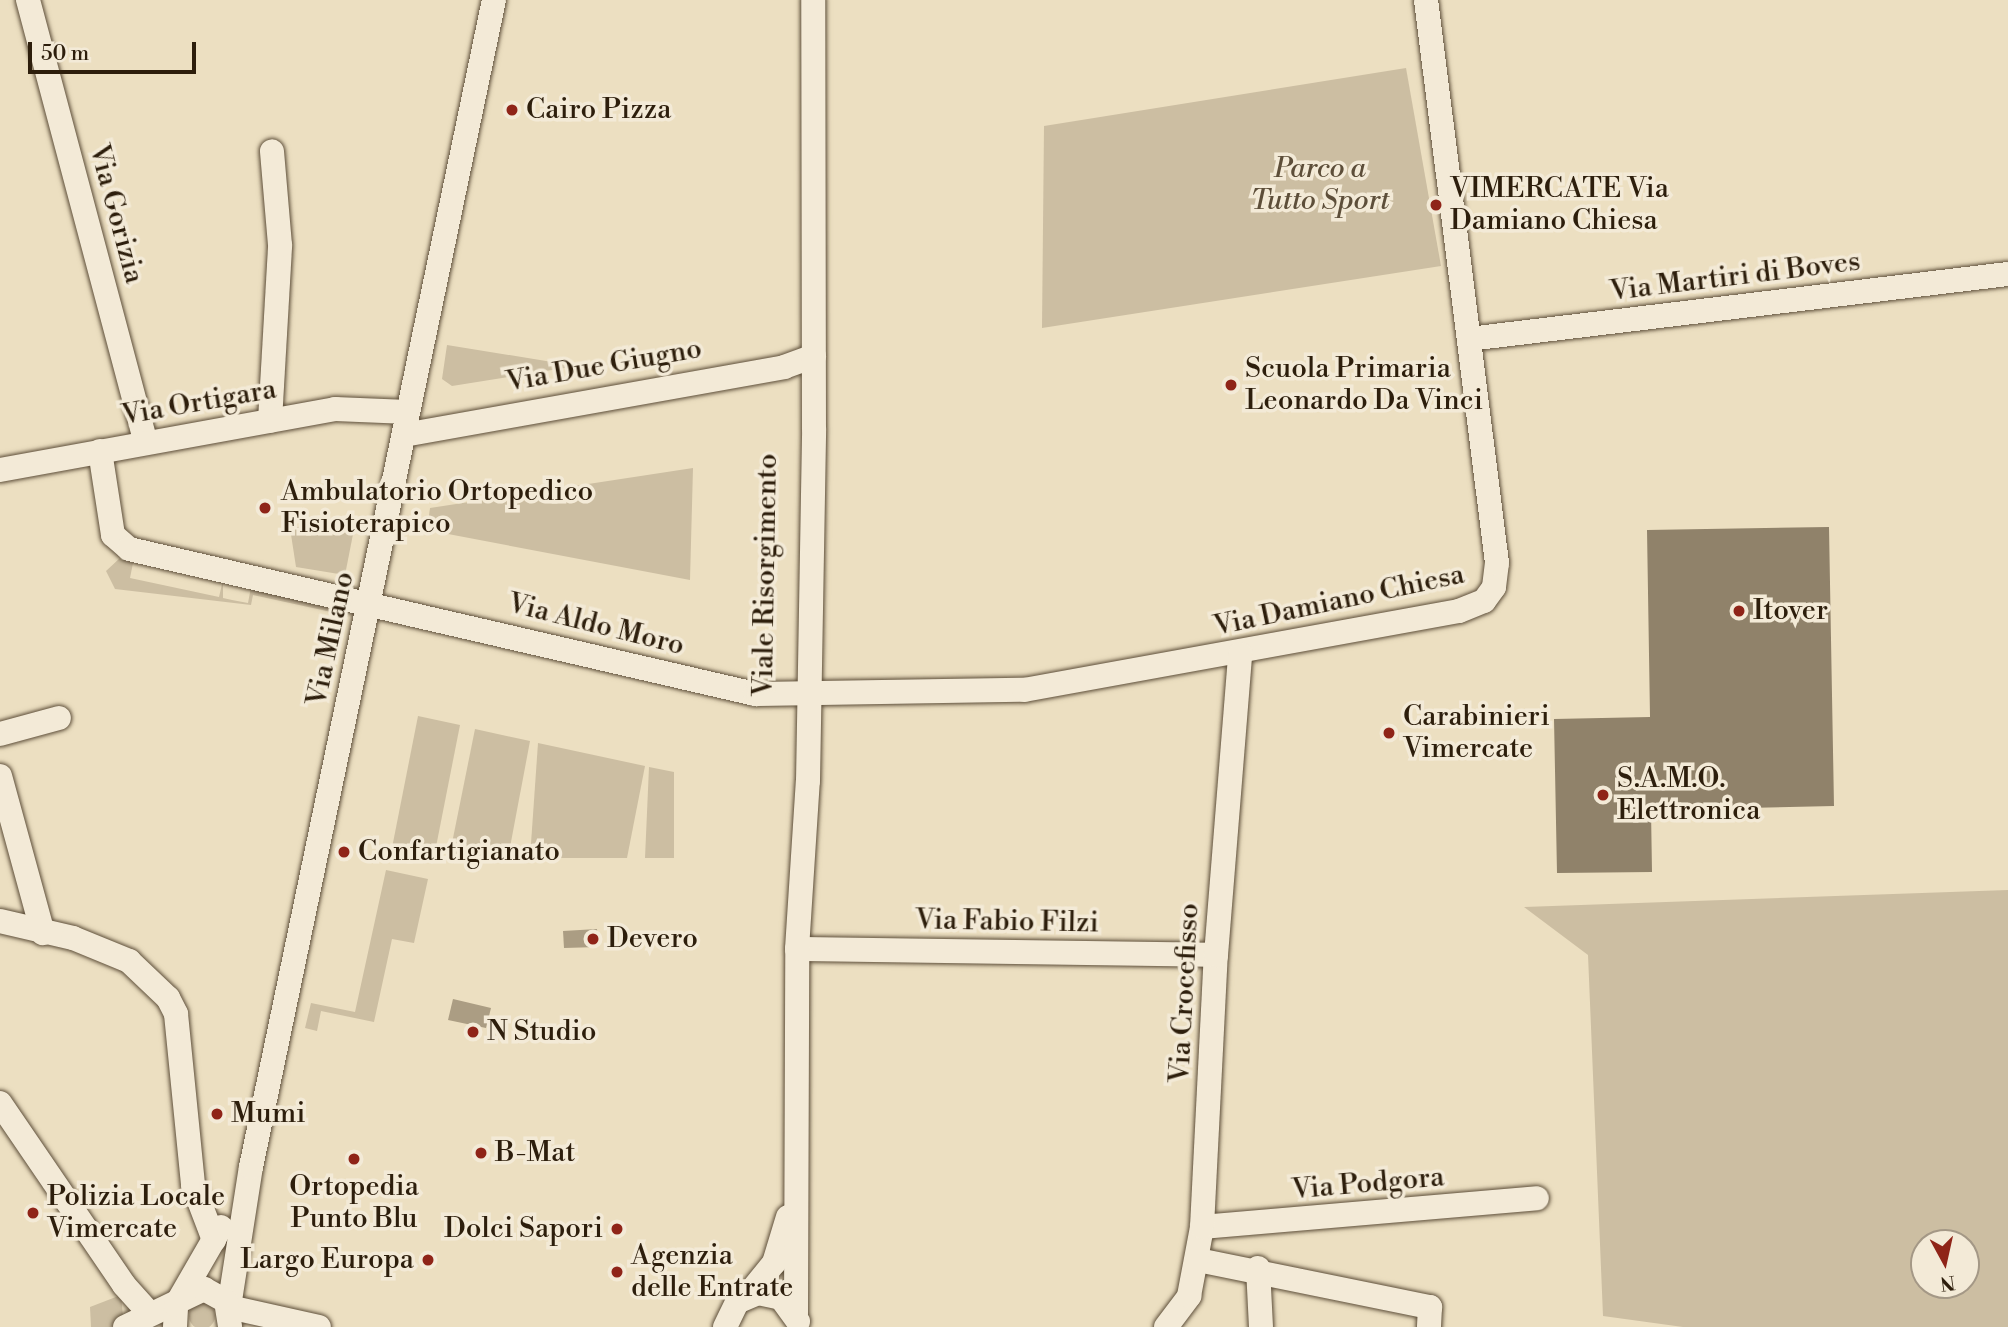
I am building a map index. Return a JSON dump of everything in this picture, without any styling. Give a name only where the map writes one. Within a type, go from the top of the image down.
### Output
[{"type":"street","name":"Via Gorizia","points":[[28,0],[146,442]]},
{"type":"street","name":"Via Milano","points":[[230,1317],[251,1167],[494,0]]},
{"type":"street","name":"Viale Risorgimento","points":[[798,1321],[794,1200],[806,360],[811,298],[813,0]]},
{"type":"street","name":"Via Damiano Chiesa","points":[[802,691],[978,694],[1240,654],[1460,611],[1484,601],[1494,587],[1497,563],[1426,0]]},
{"type":"street","points":[[270,421],[280,245],[272,151]]},
{"type":"street","name":"Via Martiri di Boves","points":[[1469,339],[2008,275]]},
{"type":"street","name":"Via Due Giugno","points":[[406,423],[806,360]]},
{"type":"street","name":"Via Ortigara","points":[[0,470],[347,408],[406,423]]},
{"type":"street","name":"Via Aldo Moro","points":[[100,451],[113,535],[129,549],[369,600],[755,694],[802,691]]},
{"type":"street","name":"Via Crocefisso","points":[[1166,1327],[1186,1303],[1198,1260],[1202,1227],[1216,954],[1240,654]]},
{"type":"street","points":[[0,734],[59,718]]},
{"type":"street","points":[[0,776],[43,933]]},
{"type":"street","points":[[0,921],[73,938],[129,961],[172,1004],[193,1185],[214,1240]]},
{"type":"street","name":"Via Fabio Filzi","points":[[797,949],[1216,954]]},
{"type":"street","points":[[0,1103],[124,1286],[149,1313]]},
{"type":"street","name":"Via Milano","points":[[174,1327],[173,1312],[251,1167]]},
{"type":"street","name":"Via Podgora","points":[[1202,1227],[1537,1198]]},
{"type":"street","name":"Viale Risorgimento","points":[[723,1325],[774,1262],[794,1200]]},
{"type":"street","points":[[1198,1260],[1258,1268],[1430,1307],[1429,1327]]},
{"type":"street","points":[[1258,1268],[1261,1327]]},
{"type":"street","points":[[125,1327],[181,1298],[207,1290],[230,1317],[319,1327]]},
{"type":"street","points":[[747,1296],[770,1294],[798,1321]]},
{"type":"green space","name":"Parco a Tutto Sport","points":[[1406,68],[1441,266],[1042,328],[1044,126]]},
{"type":"green space","points":[[447,345],[577,366],[452,386],[442,379]]},
{"type":"green space","points":[[693,468],[690,580],[427,530],[430,508]]},
{"type":"green space","points":[[356,519],[345,575],[296,567],[290,528]]},
{"type":"green space","points":[[120,558],[133,563],[130,578],[219,597],[223,580],[223,598],[248,603],[251,587],[338,606],[336,613],[253,595],[251,605],[115,589],[106,571]]},
{"type":"green space","points":[[418,716],[460,725],[434,857],[390,858]]},
{"type":"green space","points":[[475,729],[530,741],[508,858],[449,858]]},
{"type":"green space","points":[[538,743],[645,766],[627,858],[530,858]]},
{"type":"green space","points":[[649,767],[674,772],[674,858],[645,858]]},
{"type":"green space","points":[[386,870],[428,879],[414,943],[392,939],[374,1022],[321,1011],[317,1031],[305,1028],[311,1003],[355,1012]]},
{"type":"green space","points":[[2008,890],[2008,1327],[1683,1327],[1603,1316],[1588,955],[1524,907]]},
{"type":"green space","points":[[121,1295],[123,1317],[111,1327],[91,1327],[90,1307]]},
{"type":"green space","points":[[202,1303],[211,1307],[215,1316],[211,1325],[202,1329],[193,1325],[189,1316],[193,1307]]},
{"type":"shaded area","points":[[597,929],[598,947],[564,948],[563,931]]},
{"type":"shaded area","points":[[453,999],[491,1008],[486,1028],[448,1020]]},
{"type":"building","name":"Itover","points":[[1829,527],[1834,806],[1651,810],[1652,872],[1557,873],[1554,719],[1650,717],[1647,530]]},
{"type":"place","name":"Cairo Pizza","points":[[512,110]]},
{"type":"place","name":"VIMERCATE Via Damiano Chiesa","points":[[1436,205]]},
{"type":"place","name":"Scuola Primaria Leonardo Da Vinci","points":[[1231,385]]},
{"type":"place","name":"Ambulatorio Ortopedico Fisioterapico","points":[[265,508]]},
{"type":"place","name":"Itover","points":[[1739,611]]},
{"type":"place","name":"Carabinieri Vimercate","points":[[1389,733]]},
{"type":"place","name":"S.A.M.O. Elettronica","points":[[1603,795]]},
{"type":"place","name":"Confartigianato","points":[[344,852]]},
{"type":"place","name":"Devero","points":[[593,939]]},
{"type":"place","name":"N Studio","points":[[473,1032]]},
{"type":"place","name":"Mumi","points":[[217,1114]]},
{"type":"place","name":"B-Mat","points":[[481,1153]]},
{"type":"place","name":"Ortopedia Punto Blu","points":[[354,1159]]},
{"type":"place","name":"Polizia Locale Vimercate","points":[[33,1213]]},
{"type":"place","name":"Dolci Sapori","points":[[617,1229]]},
{"type":"place","name":"Largo Europa","points":[[428,1260]]},
{"type":"place","name":"Agenzia delle Entrate","points":[[617,1272]]}]
